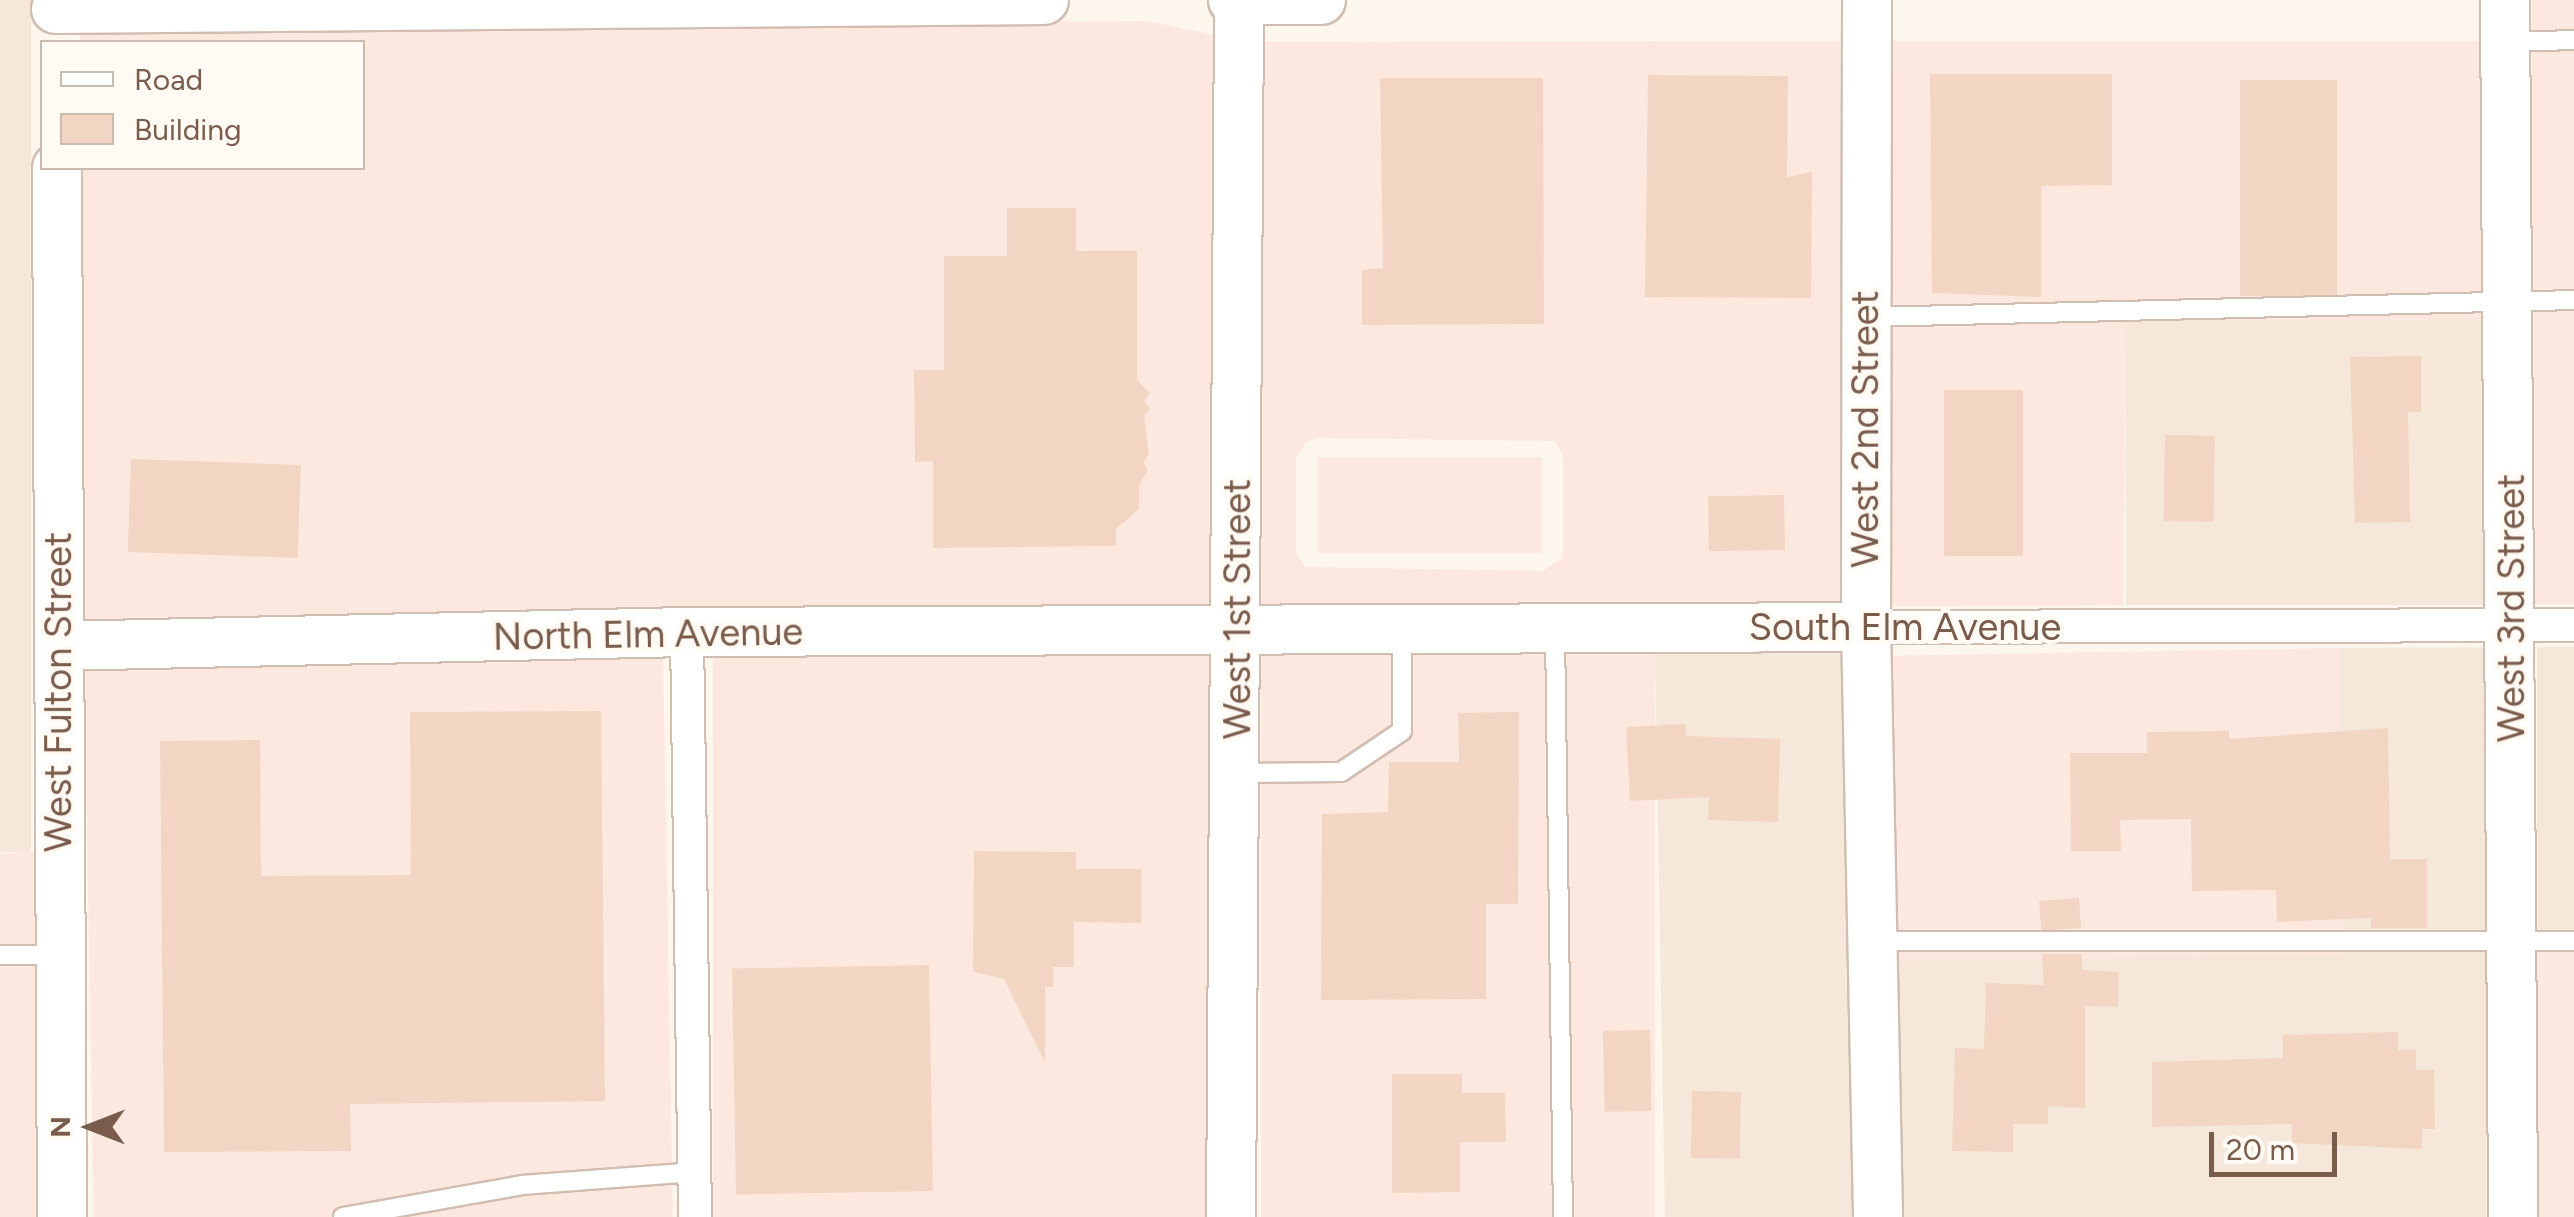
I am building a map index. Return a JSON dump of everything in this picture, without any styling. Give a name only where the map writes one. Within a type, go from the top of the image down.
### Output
[{"type":"street","points":[[56,17],[1044,0]]},
{"type":"street","points":[[1236,0],[1322,0]]},
{"type":"street","name":"West 1st Street","points":[[1231,1217],[1238,773],[1236,0]]},
{"type":"street","name":"West 2nd Street","points":[[1867,0],[1866,627],[1878,1217]]},
{"type":"street","name":"West 3rd Street","points":[[2506,21],[2513,1217]]},
{"type":"street","name":"West Fulton Street","points":[[57,170],[62,1217]]},
{"type":"street","name":"South Elm Avenue","points":[[1237,634],[2574,625]]},
{"type":"street","points":[[687,632],[695,1217]]},
{"type":"street","name":"North Elm Avenue","points":[[59,646],[687,632],[1237,634]]},
{"type":"lane","points":[[2506,21],[2574,40]]},
{"type":"lane","points":[[1866,318],[2574,300]]},
{"type":"lane","points":[[1555,631],[1563,1217]]},
{"type":"lane","points":[[1238,773],[1341,772],[1402,731],[1402,632]]},
{"type":"lane","points":[[1872,941],[2574,942]]},
{"type":"lane","points":[[0,954],[61,955]]},
{"type":"lane","points":[[342,1217],[539,1182],[694,1172]]},
{"type":"shaded area","points":[[0,0],[31,0],[31,852],[0,852]]},
{"type":"shaded area","points":[[2532,0],[2574,0],[2574,604],[2532,604]]},
{"type":"shaded area","points":[[1147,21],[1214,35],[1212,612],[83,624],[81,170],[365,170],[365,40],[80,40],[80,30]]},
{"type":"shaded area","points":[[1840,41],[1841,606],[1261,612],[1263,42]],"holes":[[[1318,438],[1555,441],[1563,457],[1563,558],[1543,571],[1305,567],[1296,553],[1296,457],[1306,442]]]},
{"type":"shaded area","points":[[1889,41],[2482,41],[2484,320],[2127,321],[2123,605],[1890,606]]},
{"type":"shaded area","points":[[2126,320],[2484,320],[2484,605],[2126,605]]},
{"type":"shaded area","points":[[1317,457],[1542,457],[1542,553],[1317,553]]},
{"type":"shaded area","points":[[2488,647],[2489,1217],[1903,1217],[1897,955],[2342,954],[2339,648]]},
{"type":"shaded area","points":[[2537,647],[2574,647],[2574,945],[2537,945]]},
{"type":"shaded area","points":[[2339,648],[2344,954],[1896,962],[1891,656]]},
{"type":"shaded area","points":[[1842,649],[1852,1217],[1665,1217],[1655,652]]},
{"type":"shaded area","points":[[1261,651],[1655,651],[1655,1217],[1261,1217]]},
{"type":"shaded area","points":[[663,654],[673,1217],[94,1217],[84,664]]},
{"type":"shaded area","points":[[713,654],[1212,654],[1212,1217],[713,1217]]},
{"type":"shaded area","points":[[35,835],[37,1217],[0,1217],[0,853],[35,852]]},
{"type":"shaded area","points":[[2537,944],[2574,944],[2574,1217],[2537,1217]]},
{"type":"building","points":[[1930,74],[2112,74],[2112,185],[2041,186],[2041,297],[1932,293]]},
{"type":"building","points":[[1648,75],[1788,76],[1787,177],[1812,172],[1811,298],[1645,297]]},
{"type":"building","points":[[1380,78],[1543,78],[1544,324],[1362,325],[1362,270],[1383,268]]},
{"type":"building","points":[[2240,80],[2337,80],[2337,296],[2240,296]]},
{"type":"building","points":[[1007,208],[1076,208],[1076,251],[1137,251],[1137,380],[1150,393],[1144,401],[1150,409],[1144,416],[1149,455],[1143,462],[1148,470],[1139,485],[1139,509],[1116,529],[1116,546],[933,548],[933,461],[915,462],[914,370],[944,370],[944,256],[1007,256]]},
{"type":"building","points":[[2421,356],[2421,412],[2408,412],[2410,522],[2355,523],[2350,357]]},
{"type":"building","points":[[1944,390],[2023,390],[2023,556],[1944,556]]},
{"type":"building","points":[[2165,435],[2215,436],[2213,522],[2163,521]]},
{"type":"building","points":[[131,459],[301,465],[298,558],[128,552]]},
{"type":"building","points":[[1784,495],[1785,550],[1709,551],[1708,496]]},
{"type":"building","points":[[601,711],[605,1101],[350,1104],[351,1151],[164,1152],[160,741],[260,740],[261,876],[411,875],[410,712]]},
{"type":"building","points":[[1519,712],[1518,904],[1486,904],[1486,999],[1321,1000],[1322,814],[1388,812],[1389,762],[1459,762],[1458,713]]},
{"type":"building","points":[[1685,724],[1686,736],[1780,739],[1778,822],[1708,820],[1709,797],[1630,801],[1626,727]]},
{"type":"building","points":[[2388,728],[2390,859],[2427,859],[2427,928],[2371,928],[2371,918],[2277,922],[2276,890],[2192,891],[2191,819],[2120,820],[2121,851],[2071,851],[2070,753],[2147,753],[2147,732],[2229,731],[2229,739]]},
{"type":"building","points":[[974,851],[1076,852],[1076,869],[1141,869],[1141,923],[1074,922],[1074,967],[1053,967],[1053,987],[1045,987],[1045,1063],[1004,979],[973,972]]},
{"type":"building","points":[[2079,898],[2081,928],[2041,931],[2039,901]]},
{"type":"building","points":[[2042,954],[2082,954],[2082,970],[2119,972],[2118,1007],[2085,1006],[2085,1108],[2048,1106],[2048,1124],[2013,1124],[2013,1152],[1952,1151],[1955,1048],[1984,1049],[1986,983],[2044,985]]},
{"type":"building","points":[[929,965],[933,1191],[736,1194],[732,968]]},
{"type":"building","points":[[1650,1030],[1651,1111],[1604,1112],[1603,1031]]},
{"type":"building","points":[[2398,1032],[2398,1050],[2416,1049],[2416,1070],[2434,1070],[2435,1129],[2422,1129],[2422,1149],[2292,1143],[2292,1124],[2152,1127],[2152,1062],[2283,1058],[2283,1035]]},
{"type":"building","points":[[1392,1074],[1462,1074],[1462,1093],[1505,1093],[1506,1142],[1460,1142],[1460,1192],[1392,1193]]},
{"type":"building","points":[[1692,1091],[1741,1092],[1740,1159],[1691,1158]]}]
